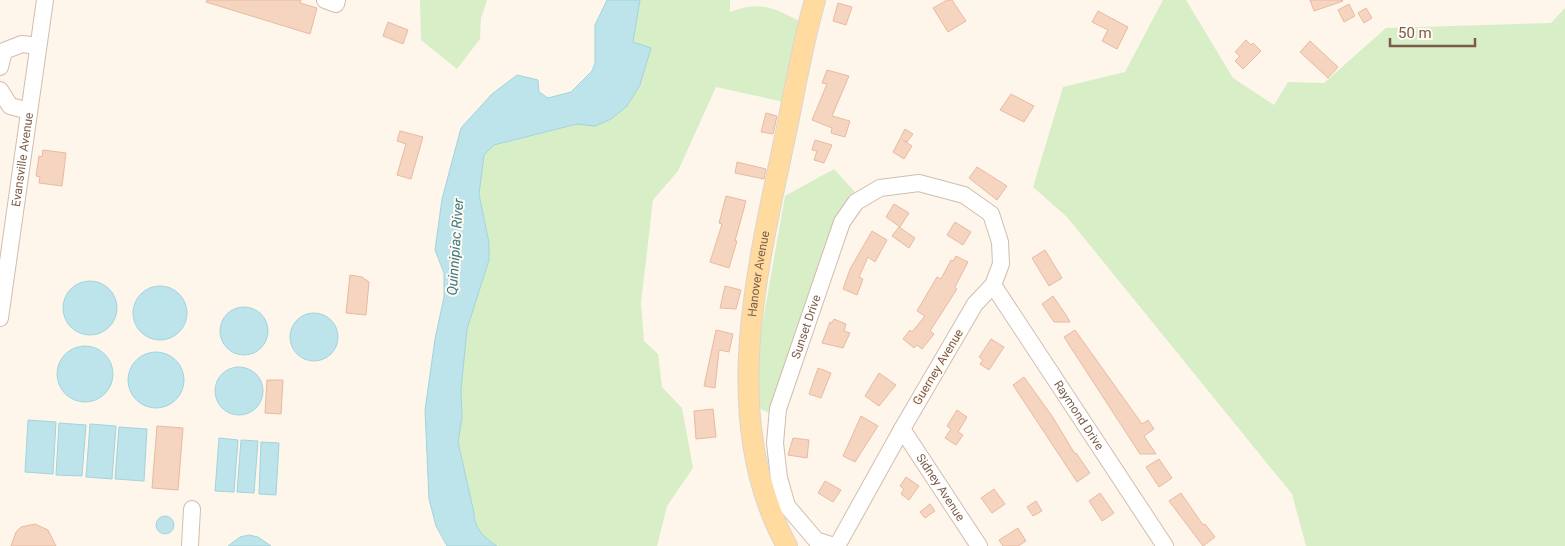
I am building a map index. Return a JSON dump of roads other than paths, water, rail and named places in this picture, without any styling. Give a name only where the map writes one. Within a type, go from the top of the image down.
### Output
[{"type":"main road","name":"Hanover Avenue","points":[[786,546],[756,467],[747,386],[750,326],[768,216],[815,0]]},
{"type":"street","name":"Evansville Avenue","points":[[0,318],[45,0]]},
{"type":"street","points":[[324,0],[336,4],[337,0]]},
{"type":"street","points":[[0,67],[2,51],[22,44],[38,46]]},
{"type":"street","points":[[0,90],[10,106],[29,112]]},
{"type":"street","name":"Sunset Drive","points":[[836,546],[816,540],[787,506],[779,478],[775,444],[778,409],[842,222],[856,202],[880,188],[919,183],[964,195]]},
{"type":"street","name":"Guerney Avenue","points":[[836,546],[975,304],[993,285],[1001,264],[1000,242],[991,214],[964,195]]},
{"type":"street","name":"Raymond Drive","points":[[993,285],[1166,546]]},
{"type":"street","name":"Sidney Avenue","points":[[902,429],[979,546]]},
{"type":"street","points":[[190,546],[192,509]]},
{"type":"water","name":"Quinnipiac River","points":[[607,0],[640,0],[633,42],[651,48],[640,85],[627,106],[611,119],[595,126],[577,124],[494,145],[484,155],[479,194],[489,243],[489,260],[467,329],[461,390],[462,418],[458,442],[474,518],[484,536],[497,546],[447,546],[436,526],[429,499],[425,410],[435,339],[444,297],[444,273],[435,250],[442,199],[461,128],[492,94],[517,75],[538,80],[539,92],[548,98],[571,92],[592,71],[595,63],[595,25]]},
{"type":"water","points":[[85,281],[95,281],[105,285],[113,293],[117,308],[113,323],[105,331],[95,335],[85,335],[75,331],[67,323],[63,313],[63,303],[67,293],[75,285]]},
{"type":"water","points":[[155,286],[165,286],[175,290],[183,298],[187,313],[183,328],[175,336],[165,340],[155,340],[145,336],[137,328],[133,318],[133,308],[137,298],[145,290]]},
{"type":"water","points":[[239,307],[249,307],[258,311],[264,317],[268,331],[264,345],[258,351],[249,355],[239,355],[230,351],[224,345],[220,336],[220,326],[224,317],[230,311]]},
{"type":"water","points":[[309,313],[319,313],[331,320],[338,332],[338,342],[331,354],[319,361],[309,361],[301,357],[294,350],[290,342],[290,332],[294,324],[301,317]]},
{"type":"water","points":[[85,346],[100,351],[108,359],[113,374],[108,389],[100,397],[85,402],[70,397],[62,389],[57,374],[62,359],[70,351]]},
{"type":"water","points":[[156,352],[167,354],[176,360],[182,369],[184,380],[182,391],[176,400],[167,406],[156,408],[145,406],[136,400],[130,391],[128,380],[130,369],[136,360],[145,354]]},
{"type":"water","points":[[239,367],[248,369],[256,374],[261,382],[263,391],[261,400],[256,408],[248,413],[239,415],[230,413],[222,408],[217,400],[215,391],[217,382],[222,374],[230,369]]},
{"type":"water","points":[[28,420],[56,422],[53,474],[25,472]]},
{"type":"water","points":[[59,423],[86,425],[82,476],[56,475]]},
{"type":"water","points":[[90,424],[116,426],[112,479],[86,477]]},
{"type":"water","points":[[119,427],[147,429],[144,481],[115,479]]},
{"type":"water","points":[[219,438],[238,440],[234,492],[215,491]]},
{"type":"water","points":[[241,440],[258,441],[254,493],[237,492]]},
{"type":"water","points":[[261,442],[279,443],[276,495],[259,494]]},
{"type":"water","points":[[161,516],[169,516],[174,521],[172,532],[161,534],[156,529],[156,521]]},
{"type":"water","points":[[249,535],[258,537],[271,546],[228,546],[240,537]]}]
